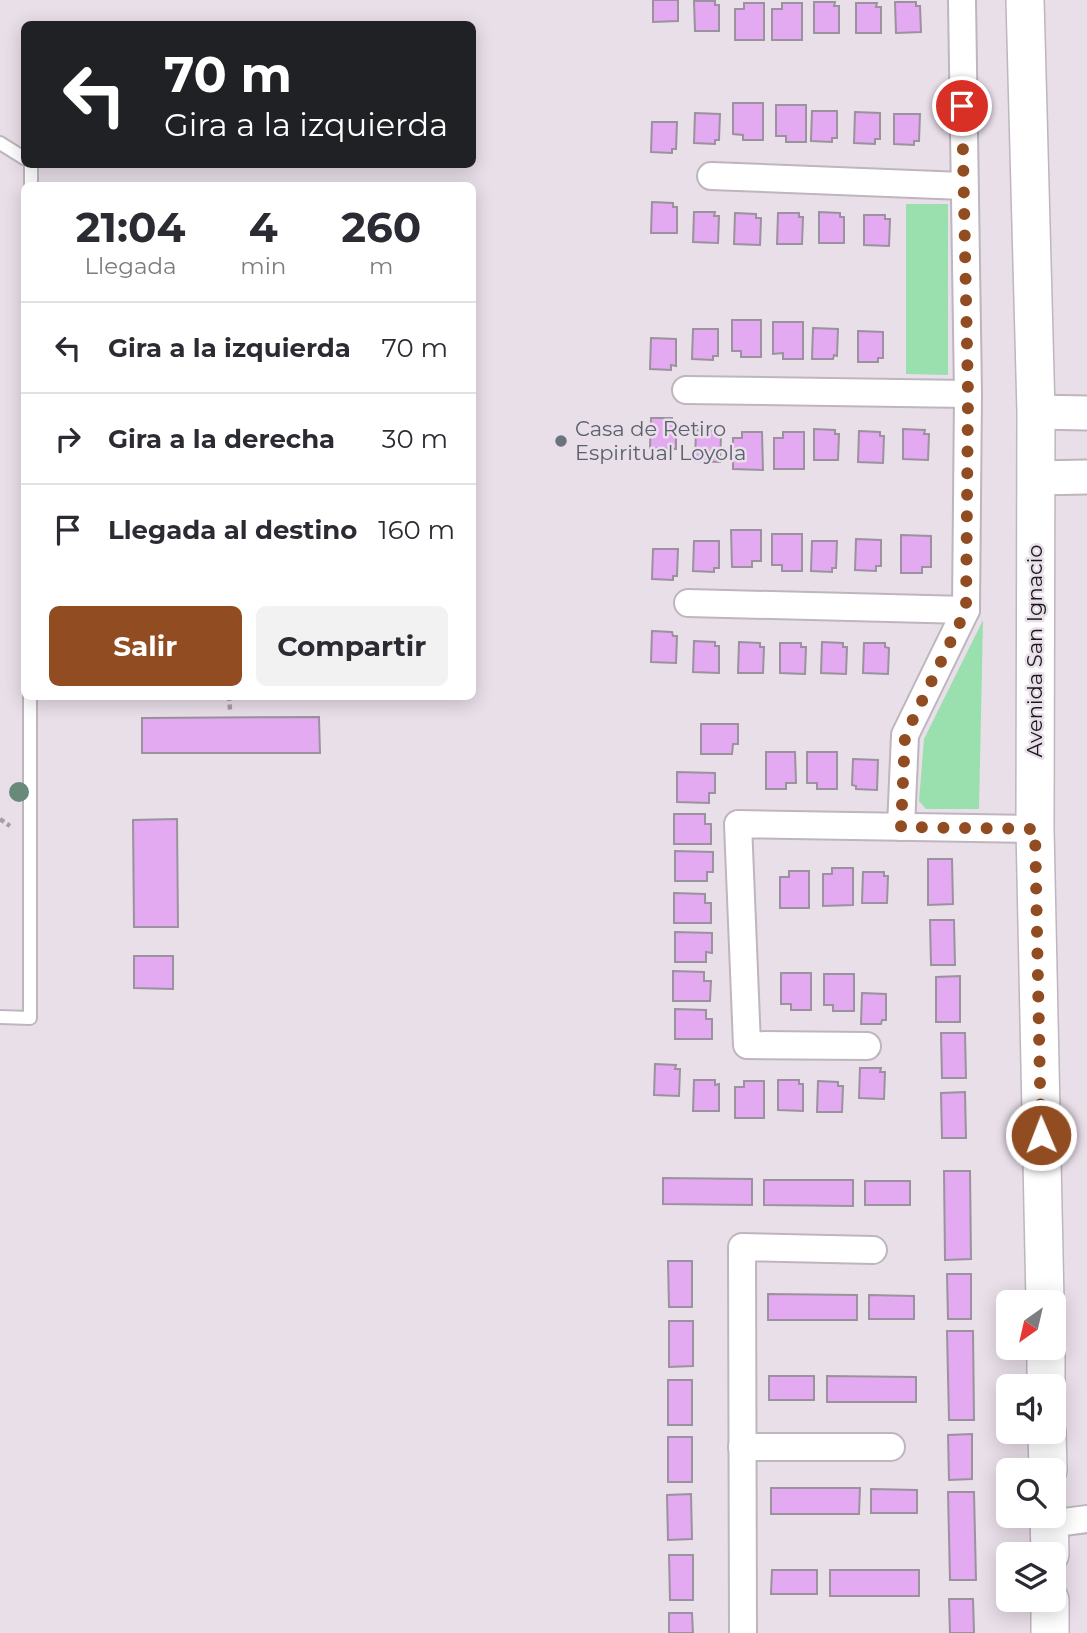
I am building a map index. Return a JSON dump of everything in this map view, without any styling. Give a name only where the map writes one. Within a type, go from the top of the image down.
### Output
[{"type":"main road","name":"Avenida San Ignacio","points":[[1025,0],[1037,412],[1035,829],[1045,1290]]},
{"type":"main road","points":[[1050,1612],[1050,1633]]},
{"type":"street","points":[[901,827],[905,736],[966,610],[968,394],[962,0]]},
{"type":"street","points":[[711,176],[963,186]]},
{"type":"street","points":[[685,390],[968,394]]},
{"type":"street","points":[[1037,412],[1087,413]]},
{"type":"street","points":[[1036,478],[1087,477]]},
{"type":"street","points":[[688,603],[966,610]]},
{"type":"street","points":[[867,1046],[747,1045],[738,824],[1035,829]]},
{"type":"street","points":[[743,1633],[742,1247],[873,1250]]},
{"type":"street","points":[[742,1447],[891,1447]]},
{"type":"street","points":[[1049,1531],[1087,1519]]},
{"type":"lane","points":[[0,143],[21,156]]},
{"type":"lane","points":[[0,1017],[30,1018],[30,700]]},
{"type":"path","points":[[229,700],[230,710]]},
{"type":"green space","points":[[906,204],[948,204],[948,375],[906,374]]},
{"type":"green space","points":[[983,620],[979,809],[926,809],[919,801],[924,739]]},
{"type":"building","points":[[653,0],[678,0],[678,21],[653,22]]},
{"type":"building","points":[[694,1],[715,1],[715,5],[719,5],[719,31],[695,31]]},
{"type":"building","points":[[814,2],[835,2],[834,6],[839,6],[839,33],[814,33]]},
{"type":"building","points":[[895,2],[916,2],[916,6],[920,6],[921,32],[896,33]]},
{"type":"building","points":[[744,3],[764,3],[764,40],[735,40],[735,9],[744,9]]},
{"type":"building","points":[[782,3],[802,3],[802,40],[772,40],[772,9],[782,9]]},
{"type":"building","points":[[856,3],[877,3],[876,7],[881,7],[881,33],[856,33]]},
{"type":"building","points":[[733,103],[763,103],[763,140],[743,140],[743,135],[733,134]]},
{"type":"building","points":[[776,105],[806,105],[806,142],[786,142],[786,136],[776,136]]},
{"type":"building","points":[[812,111],[837,111],[837,138],[832,138],[832,142],[811,141]]},
{"type":"building","points":[[855,112],[880,113],[880,139],[875,139],[875,144],[854,143]]},
{"type":"building","points":[[695,113],[720,114],[719,140],[715,140],[715,144],[694,143]]},
{"type":"building","points":[[894,114],[920,114],[919,141],[914,141],[914,145],[894,144]]},
{"type":"building","points":[[652,122],[677,122],[676,149],[672,149],[672,153],[651,152]]},
{"type":"building","points":[[652,202],[673,203],[673,207],[677,207],[677,233],[651,233]]},
{"type":"building","points":[[694,212],[715,212],[714,216],[719,216],[718,243],[693,242]]},
{"type":"building","points":[[819,212],[840,213],[840,217],[844,217],[844,243],[819,243]]},
{"type":"building","points":[[735,213],[756,214],[756,218],[761,218],[760,245],[734,244]]},
{"type":"building","points":[[778,213],[799,213],[799,217],[803,217],[802,244],[777,244]]},
{"type":"building","points":[[864,215],[885,215],[885,219],[890,219],[889,246],[864,245]]},
{"type":"building","points":[[732,320],[761,320],[761,357],[741,357],[741,351],[732,351]]},
{"type":"building","points":[[773,322],[803,322],[803,359],[783,359],[783,353],[773,354]]},
{"type":"building","points":[[813,328],[838,329],[837,356],[834,355],[833,359],[812,359]]},
{"type":"building","points":[[693,329],[718,329],[718,356],[713,356],[713,360],[692,359]]},
{"type":"building","points":[[858,331],[883,332],[883,358],[878,358],[878,362],[858,362]]},
{"type":"building","points":[[651,338],[676,339],[676,366],[671,365],[671,370],[650,369]]},
{"type":"building","points":[[651,418],[672,418],[672,422],[676,422],[676,449],[650,448]]},
{"type":"building","points":[[814,429],[835,430],[835,434],[839,434],[838,460],[814,460]]},
{"type":"building","points":[[903,429],[925,430],[924,434],[929,434],[928,460],[903,459]]},
{"type":"building","points":[[696,430],[716,431],[716,435],[721,435],[720,462],[695,461]]},
{"type":"building","points":[[859,431],[880,432],[880,436],[884,436],[883,463],[858,462]]},
{"type":"building","points":[[742,432],[762,432],[763,470],[733,469],[733,438],[742,438]]},
{"type":"building","points":[[783,432],[804,432],[804,469],[774,469],[774,438],[783,438]]},
{"type":"building","points":[[731,530],[761,530],[761,561],[752,561],[752,567],[732,567]]},
{"type":"building","points":[[772,534],[802,534],[802,571],[782,571],[782,565],[772,565]]},
{"type":"building","points":[[901,535],[931,536],[931,567],[922,567],[922,573],[901,573]]},
{"type":"building","points":[[856,539],[881,540],[881,566],[876,566],[876,571],[855,570]]},
{"type":"building","points":[[694,541],[719,541],[719,568],[714,568],[714,572],[693,571]]},
{"type":"building","points":[[812,541],[837,541],[836,568],[832,568],[832,572],[811,571]]},
{"type":"building","points":[[653,549],[678,549],[677,576],[673,576],[673,580],[652,579]]},
{"type":"building","points":[[652,631],[672,632],[673,636],[677,636],[676,663],[651,662]]},
{"type":"building","points":[[694,641],[715,642],[715,646],[719,646],[719,673],[693,672]]},
{"type":"building","points":[[739,642],[760,643],[760,647],[764,647],[763,673],[738,673]]},
{"type":"building","points":[[822,642],[843,643],[843,647],[847,647],[846,674],[821,673]]},
{"type":"building","points":[[780,643],[801,643],[801,647],[806,647],[805,674],[780,673]]},
{"type":"building","points":[[864,643],[885,643],[885,647],[889,648],[888,674],[863,673]]},
{"type":"building","points":[[319,717],[320,753],[142,753],[142,718]]},
{"type":"building","points":[[701,724],[738,724],[738,744],[733,744],[732,754],[701,754]]},
{"type":"building","points":[[766,752],[795,752],[796,783],[786,783],[786,789],[766,789]]},
{"type":"building","points":[[807,752],[837,752],[837,789],[817,789],[817,783],[807,783]]},
{"type":"building","points":[[853,759],[878,760],[877,790],[856,789],[856,786],[852,785]]},
{"type":"building","points":[[677,772],[715,773],[715,793],[709,793],[709,803],[677,802]]},
{"type":"building","points":[[674,814],[705,814],[705,824],[711,824],[711,844],[674,844]]},
{"type":"building","points":[[177,819],[178,927],[134,927],[133,820]]},
{"type":"building","points":[[675,851],[713,852],[713,872],[707,872],[707,881],[675,881]]},
{"type":"building","points":[[928,859],[952,859],[953,904],[928,905]]},
{"type":"building","points":[[832,868],[853,868],[853,905],[823,906],[823,874],[832,874]]},
{"type":"building","points":[[789,871],[809,871],[809,908],[780,908],[780,877],[789,877]]},
{"type":"building","points":[[863,872],[884,872],[884,876],[888,876],[887,903],[862,903]]},
{"type":"building","points":[[674,893],[705,894],[705,903],[711,903],[711,923],[674,923]]},
{"type":"building","points":[[930,920],[954,920],[955,965],[931,965]]},
{"type":"building","points":[[675,932],[712,933],[712,953],[706,952],[706,962],[675,962]]},
{"type":"building","points":[[134,956],[173,956],[173,989],[134,988]]},
{"type":"building","points":[[673,971],[704,972],[704,981],[711,981],[710,1001],[673,1001]]},
{"type":"building","points":[[781,973],[811,973],[811,1010],[791,1010],[791,1004],[781,1004]]},
{"type":"building","points":[[824,974],[854,974],[854,1011],[833,1011],[833,1005],[824,1005]]},
{"type":"building","points":[[960,976],[960,1022],[936,1022],[936,977]]},
{"type":"building","points":[[862,993],[886,994],[886,1020],[882,1020],[881,1024],[861,1024]]},
{"type":"building","points":[[675,1009],[706,1010],[706,1019],[712,1019],[712,1039],[675,1039]]},
{"type":"building","points":[[941,1033],[965,1033],[966,1078],[942,1078]]},
{"type":"building","points":[[655,1064],[676,1065],[675,1069],[680,1069],[679,1096],[654,1095]]},
{"type":"building","points":[[860,1068],[881,1068],[880,1072],[885,1072],[884,1099],[859,1098]]},
{"type":"building","points":[[694,1080],[715,1080],[715,1085],[719,1084],[719,1111],[693,1111]]},
{"type":"building","points":[[778,1080],[799,1080],[799,1084],[803,1084],[803,1111],[778,1110]]},
{"type":"building","points":[[744,1081],[764,1081],[764,1118],[735,1118],[735,1087],[744,1087]]},
{"type":"building","points":[[818,1081],[838,1082],[838,1086],[843,1086],[842,1112],[817,1112]]},
{"type":"building","points":[[965,1092],[966,1138],[942,1138],[941,1093]]},
{"type":"building","points":[[944,1171],[970,1171],[971,1259],[945,1260]]},
{"type":"building","points":[[663,1178],[752,1179],[752,1205],[663,1204]]},
{"type":"building","points":[[764,1180],[853,1180],[853,1206],[764,1205]]},
{"type":"building","points":[[865,1181],[910,1181],[910,1205],[865,1205]]},
{"type":"building","points":[[668,1261],[692,1261],[692,1307],[669,1307]]},
{"type":"building","points":[[947,1274],[971,1274],[971,1319],[948,1319]]},
{"type":"building","points":[[768,1294],[857,1295],[857,1320],[768,1320]]},
{"type":"building","points":[[869,1295],[914,1296],[914,1319],[869,1319]]},
{"type":"building","points":[[669,1321],[693,1321],[693,1366],[669,1367]]},
{"type":"building","points":[[947,1331],[973,1331],[974,1420],[949,1420]]},
{"type":"building","points":[[769,1376],[814,1376],[814,1400],[769,1400]]},
{"type":"building","points":[[827,1376],[916,1377],[916,1402],[827,1402]]},
{"type":"building","points":[[668,1380],[692,1380],[692,1425],[668,1425]]},
{"type":"building","points":[[972,1434],[972,1479],[949,1480],[948,1435]]},
{"type":"building","points":[[668,1437],[692,1437],[692,1482],[668,1482]]},
{"type":"building","points":[[771,1488],[860,1488],[859,1514],[771,1514]]},
{"type":"building","points":[[871,1489],[917,1490],[917,1513],[871,1513]]},
{"type":"building","points":[[948,1492],[974,1492],[976,1580],[950,1580]]},
{"type":"building","points":[[691,1494],[692,1539],[668,1540],[667,1495]]},
{"type":"building","points":[[669,1555],[693,1555],[693,1600],[670,1600]]},
{"type":"building","points":[[772,1570],[817,1570],[817,1594],[771,1594]]},
{"type":"building","points":[[830,1570],[919,1570],[919,1596],[830,1596]]},
{"type":"building","points":[[949,1599],[973,1599],[974,1633],[950,1633]]},
{"type":"building","points":[[669,1613],[692,1613],[693,1633],[669,1633]]},
{"type":"place","name":"Casa de Retiro Espiritual Loyola","points":[[561,441]]},
{"type":"route","points":[[962,106],[968,394],[966,610],[905,736],[901,827],[1035,829],[1041,1135]]}]
